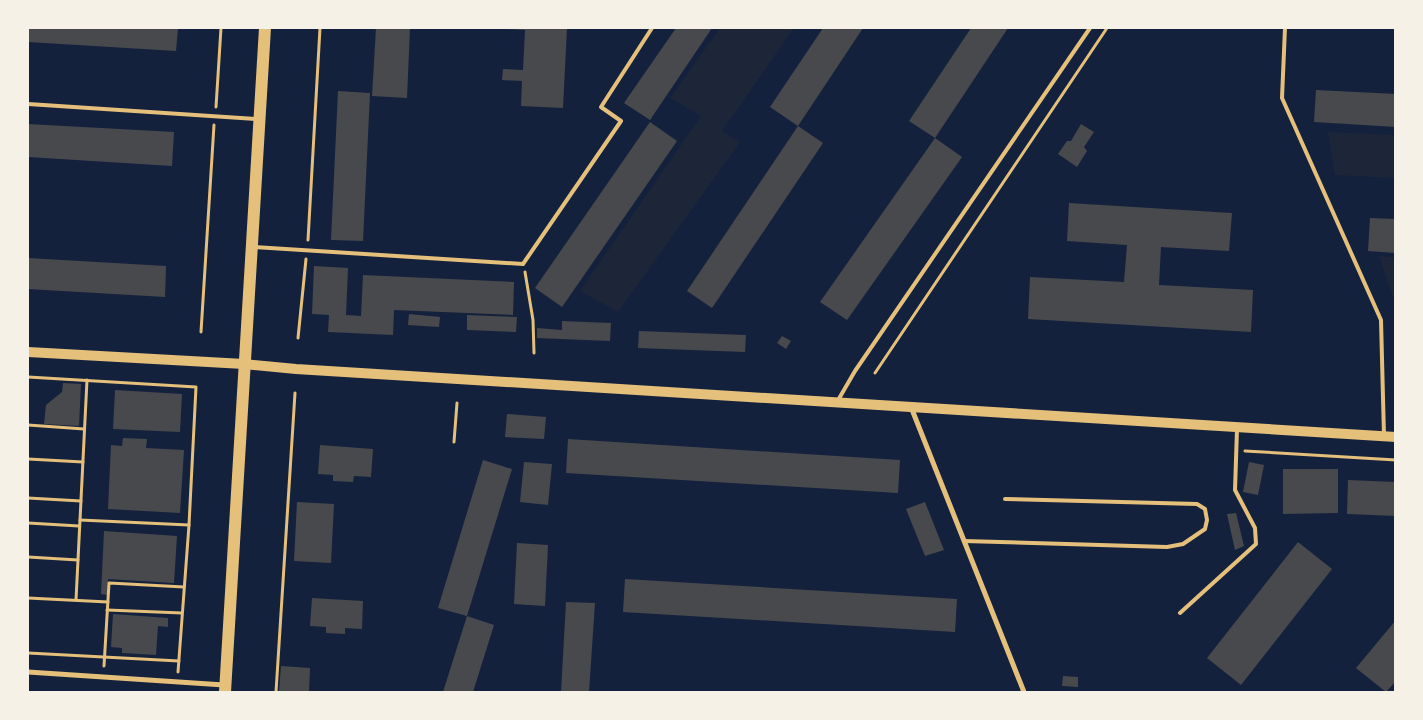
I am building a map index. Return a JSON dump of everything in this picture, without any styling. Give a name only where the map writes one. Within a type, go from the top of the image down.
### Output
[{"type":"main road","points":[[225,689],[265,28]]},
{"type":"main road","points":[[28,352],[1396,437]]},
{"type":"street","points":[[911,406],[1024,692]]},
{"type":"street","points":[[28,672],[177,681],[225,689]]},
{"type":"lane","points":[[252,247],[523,264],[621,121],[601,107],[652,28]]},
{"type":"lane","points":[[837,402],[855,371],[1090,28]]},
{"type":"lane","points":[[1285,28],[1282,98],[1381,320],[1384,436]]},
{"type":"lane","points":[[28,104],[259,119]]},
{"type":"lane","points":[[1180,613],[1256,544],[1255,528],[1235,490],[1237,426]]},
{"type":"lane","points":[[964,540],[1167,547],[1183,544],[1205,529],[1207,520],[1205,509],[1197,504],[1005,499]]},
{"type":"path","points":[[201,332],[221,28]]},
{"type":"path","points":[[298,338],[307,251],[320,28]]},
{"type":"path","points":[[875,372],[1108,28]]},
{"type":"path","points":[[523,264],[533,320],[534,353]]},
{"type":"path","points":[[28,377],[196,387],[177,681]]},
{"type":"path","points":[[76,600],[87,380]]},
{"type":"path","points":[[276,692],[295,393]]},
{"type":"path","points":[[454,442],[457,403]]},
{"type":"path","points":[[28,426],[84,429]]},
{"type":"path","points":[[1236,450],[1396,460]]},
{"type":"path","points":[[28,459],[83,462]]},
{"type":"path","points":[[28,498],[81,501]]},
{"type":"path","points":[[80,520],[188,525]]},
{"type":"path","points":[[28,523],[79,526]]},
{"type":"path","points":[[28,557],[78,560]]},
{"type":"path","points":[[103,677],[109,583],[184,587]]},
{"type":"path","points":[[28,598],[108,602]]},
{"type":"path","points":[[107,610],[182,613]]},
{"type":"path","points":[[28,653],[179,661]]},
{"type":"shaded area","points":[[720,28],[794,28],[722,131],[740,142],[618,312],[580,291],[701,116],[670,98]]},
{"type":"shaded area","points":[[1328,132],[1395,135],[1395,178],[1335,175]]},
{"type":"shaded area","points":[[1379,256],[1395,257],[1395,303]]},
{"type":"building","points":[[28,28],[178,28],[176,51],[28,42]]},
{"type":"building","points":[[376,28],[410,28],[407,98],[372,96]]},
{"type":"building","points":[[507,28],[567,28],[563,108],[521,106],[522,81],[502,80],[503,69],[523,70],[525,30]]},
{"type":"building","points":[[676,28],[712,28],[650,120],[624,103]]},
{"type":"building","points":[[823,28],[863,28],[798,126],[770,107]]},
{"type":"building","points":[[971,28],[1008,28],[935,138],[909,121]]},
{"type":"building","points":[[1316,90],[1396,94],[1396,127],[1314,122]]},
{"type":"building","points":[[338,91],[370,93],[363,241],[331,240]]},
{"type":"building","points":[[650,122],[677,141],[562,307],[535,288]]},
{"type":"building","points":[[28,124],[174,132],[172,166],[28,157]]},
{"type":"building","points":[[1081,124],[1094,132],[1084,147],[1087,151],[1077,167],[1058,154],[1067,141],[1071,141]]},
{"type":"building","points":[[798,126],[823,143],[712,308],[687,291]]},
{"type":"building","points":[[935,138],[962,157],[847,320],[820,302]]},
{"type":"building","points":[[1069,203],[1232,213],[1229,251],[1161,247],[1159,285],[1253,290],[1251,332],[1028,319],[1030,277],[1124,282],[1127,245],[1067,241]]},
{"type":"building","points":[[1370,218],[1396,219],[1396,253],[1368,251]]},
{"type":"building","points":[[28,258],[166,266],[165,297],[28,289]]},
{"type":"building","points":[[314,266],[348,268],[346,315],[361,316],[363,275],[514,282],[513,315],[394,310],[393,335],[328,332],[329,315],[312,314]]},
{"type":"building","points":[[409,314],[440,317],[439,327],[408,325]]},
{"type":"building","points":[[467,315],[517,317],[516,332],[467,330]]},
{"type":"building","points":[[562,321],[611,323],[610,341],[537,338],[537,328],[562,330]]},
{"type":"building","points":[[639,331],[746,335],[745,352],[638,348]]},
{"type":"building","points":[[782,336],[791,341],[786,349],[777,343]]},
{"type":"building","points":[[63,383],[81,384],[79,426],[44,424],[46,405],[62,392]]},
{"type":"building","points":[[115,390],[182,394],[180,432],[113,429]]},
{"type":"building","points":[[507,414],[546,417],[544,439],[505,437]]},
{"type":"building","points":[[123,438],[147,439],[146,448],[184,450],[180,513],[108,509],[111,445],[122,446]]},
{"type":"building","points":[[568,439],[900,460],[898,493],[566,473]]},
{"type":"building","points":[[320,445],[373,449],[371,477],[354,476],[353,482],[333,481],[333,475],[318,474]]},
{"type":"building","points":[[483,460],[512,469],[467,616],[438,608]]},
{"type":"building","points":[[524,462],[552,464],[548,505],[520,502]]},
{"type":"building","points":[[1249,462],[1264,465],[1258,495],[1243,492]]},
{"type":"building","points":[[1283,469],[1338,469],[1338,513],[1283,514]]},
{"type":"building","points":[[1348,480],[1396,482],[1396,516],[1347,514]]},
{"type":"building","points":[[297,502],[334,504],[331,563],[294,561]]},
{"type":"building","points":[[925,502],[944,550],[925,556],[906,509]]},
{"type":"building","points":[[1236,513],[1244,546],[1235,550],[1227,514]]},
{"type":"building","points":[[104,531],[177,536],[174,583],[108,579],[107,595],[101,594]]},
{"type":"building","points":[[1298,542],[1332,569],[1241,685],[1207,658]]},
{"type":"building","points":[[517,543],[548,545],[545,606],[514,604]]},
{"type":"building","points":[[625,579],[957,599],[955,632],[623,612]]},
{"type":"building","points":[[312,598],[363,601],[362,629],[345,628],[345,634],[326,633],[326,627],[310,626]]},
{"type":"building","points":[[566,602],[595,603],[589,692],[561,692]]},
{"type":"building","points":[[113,614],[168,618],[168,627],[158,626],[156,655],[122,653],[122,648],[111,647]]},
{"type":"building","points":[[467,616],[494,625],[473,692],[443,692]]},
{"type":"building","points":[[1396,620],[1396,681],[1386,692],[1356,668]]},
{"type":"building","points":[[281,666],[310,668],[309,692],[279,692]]},
{"type":"building","points":[[1063,676],[1078,677],[1078,687],[1062,686]]}]
